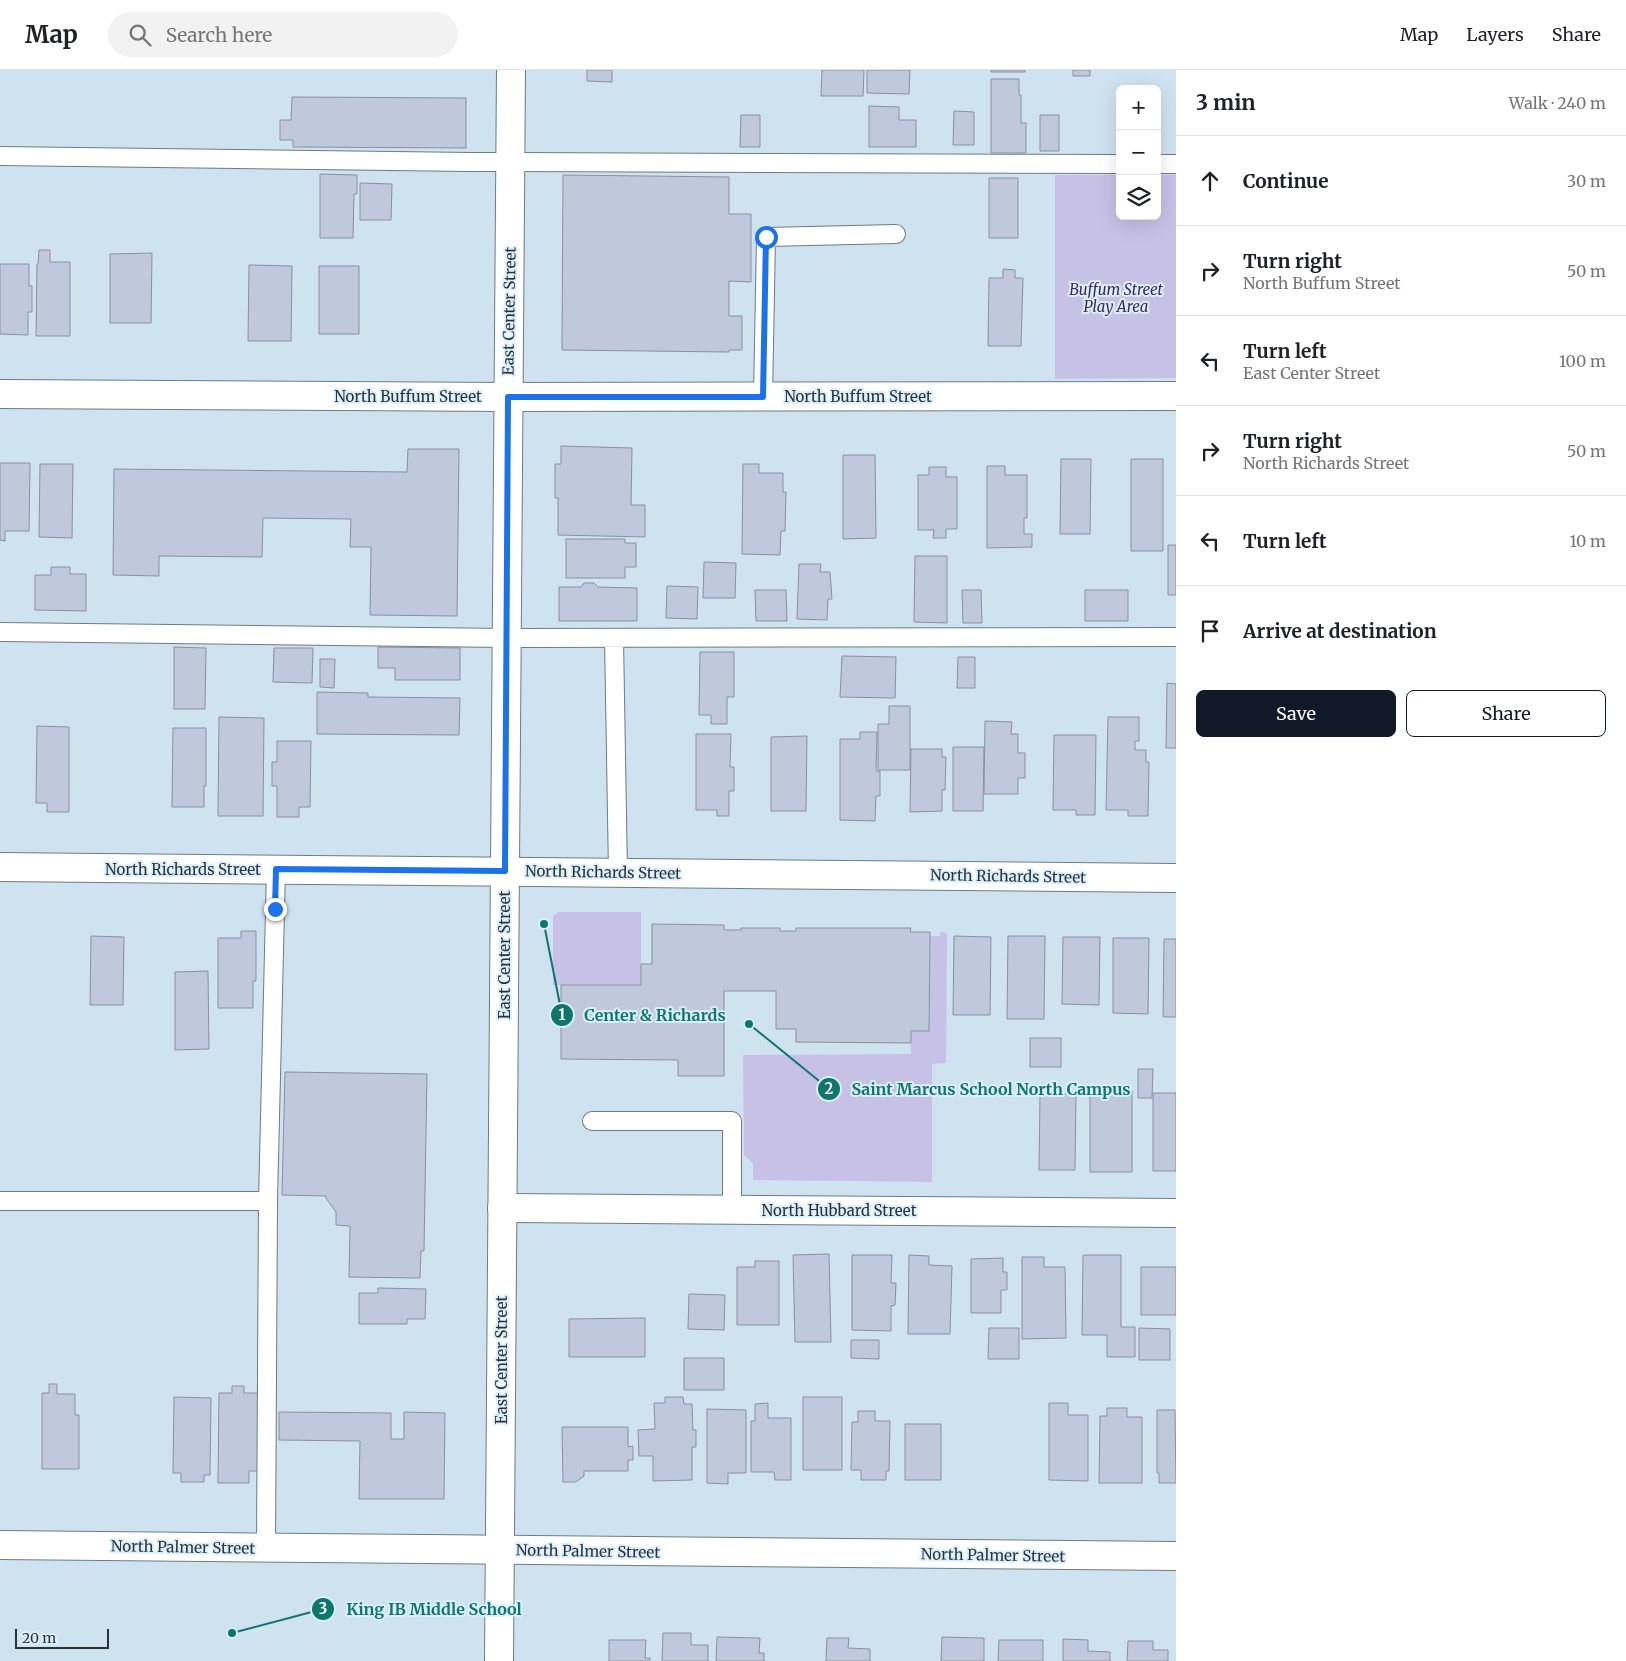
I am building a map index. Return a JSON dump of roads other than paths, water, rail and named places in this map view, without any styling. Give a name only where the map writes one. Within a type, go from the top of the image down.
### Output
[{"type":"street","name":"East Center Street","points":[[499,1661],[511,70]]},
{"type":"street","name":"North Buffum Street","points":[[0,394],[508,397],[1176,396]]},
{"type":"street","name":"North Richards Street","points":[[0,867],[1176,878]]},
{"type":"street","name":"North Hubbard Street","points":[[502,1208],[1176,1213]]},
{"type":"street","name":"North Palmer Street","points":[[0,1545],[1176,1556]]},
{"type":"lane","points":[[0,156],[510,162],[1116,164]]},
{"type":"lane","points":[[1161,164],[1176,164]]},
{"type":"lane","points":[[763,397],[766,237],[896,234]]},
{"type":"lane","points":[[0,632],[506,638],[1176,637]]},
{"type":"lane","points":[[614,638],[618,873]]},
{"type":"lane","points":[[266,1548],[268,1202],[276,869]]},
{"type":"lane","points":[[592,1122],[732,1121],[732,1210]]},
{"type":"lane","points":[[0,1202],[268,1202]]},
{"type":"place","name":"Center & Richards","points":[[544,924]]},
{"type":"place","name":"Saint Marcus School North Campus","points":[[749,1024]]},
{"type":"place","name":"King IB Middle School","points":[[232,1633]]},
{"type":"park label","name":"Buffum Street Play Area","points":[[1116,298]]}]
